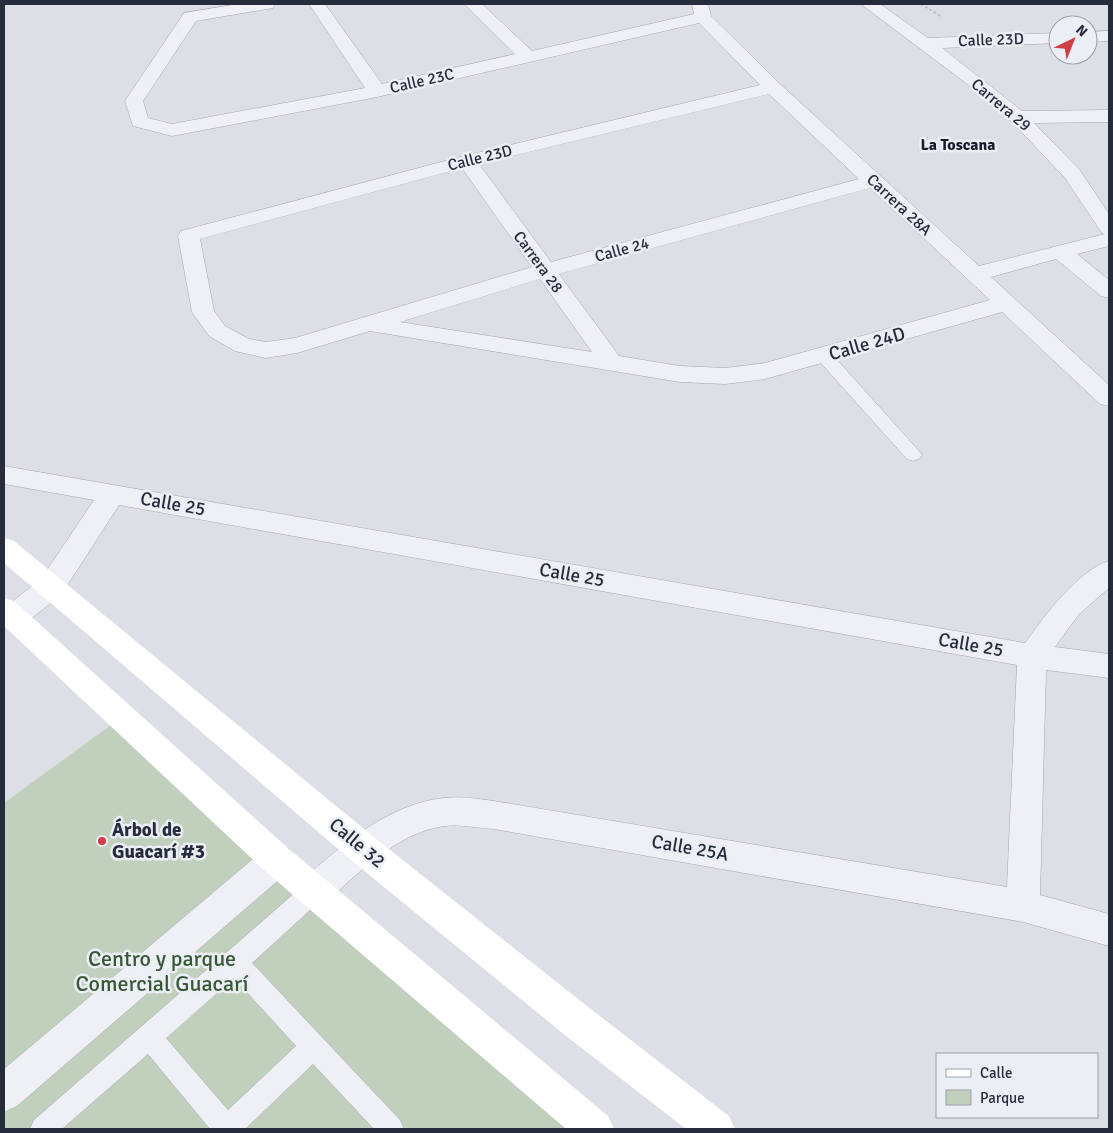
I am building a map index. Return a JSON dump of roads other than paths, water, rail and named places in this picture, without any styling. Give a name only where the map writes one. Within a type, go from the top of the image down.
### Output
[{"type":"main road","name":"Calle 32","points":[[4,548],[363,849],[716,1129]]},
{"type":"main road","points":[[8,613],[313,892],[595,1129]]},
{"type":"street","name":"Calle 23C","points":[[266,4],[190,17],[134,101],[140,122],[172,130],[377,91],[528,56],[702,11]]},
{"type":"street","points":[[317,4],[377,91]]},
{"type":"street","points":[[472,4],[528,56]]},
{"type":"street","name":"Carrera 29","points":[[869,4],[924,43],[1019,117],[1067,167],[1109,229]]},
{"type":"street","name":"Carrera 28A","points":[[702,11],[772,88],[1109,398]]},
{"type":"street","name":"Calle 23D","points":[[924,43],[1048,38]]},
{"type":"street","name":"Calle 23D","points":[[189,236],[467,161],[772,88]]},
{"type":"street","points":[[1019,117],[1109,116]]},
{"type":"street","name":"Carrera 28","points":[[467,161],[611,362]]},
{"type":"street","name":"Calle 24","points":[[189,236],[203,312],[217,331],[243,346],[266,350],[297,345],[544,271],[874,181]]},
{"type":"street","points":[[975,274],[1109,240]]},
{"type":"street","points":[[1060,251],[1109,291]]},
{"type":"street","name":"Calle 24D","points":[[370,324],[680,374],[725,376],[765,371],[824,356],[1006,303]]},
{"type":"street","name":"Calle 25","points":[[4,475],[1032,656],[1109,666]]},
{"type":"street","points":[[8,613],[51,587],[112,494]]},
{"type":"street","points":[[1023,906],[1032,656],[1069,606],[1109,572]]},
{"type":"street","name":"Calle 25A","points":[[313,892],[363,849],[384,835],[416,820],[444,812],[494,815],[1023,906],[1109,930]]},
{"type":"street","points":[[4,1093],[277,860]]},
{"type":"lane","points":[[824,356],[913,455]]},
{"type":"lane","points":[[43,1129],[149,1038],[313,892]]},
{"type":"lane","points":[[235,962],[391,1129]]},
{"type":"lane","points":[[149,1038],[226,1129],[313,1047]]},
{"type":"place","name":"Árbol de Guacarí #3","points":[[102,841]]},
{"type":"district","name":"La Toscana","points":[[958,145]]},
{"type":"park label","name":"Centro y parque Comercial Guacarí","points":[[162,970]]}]
